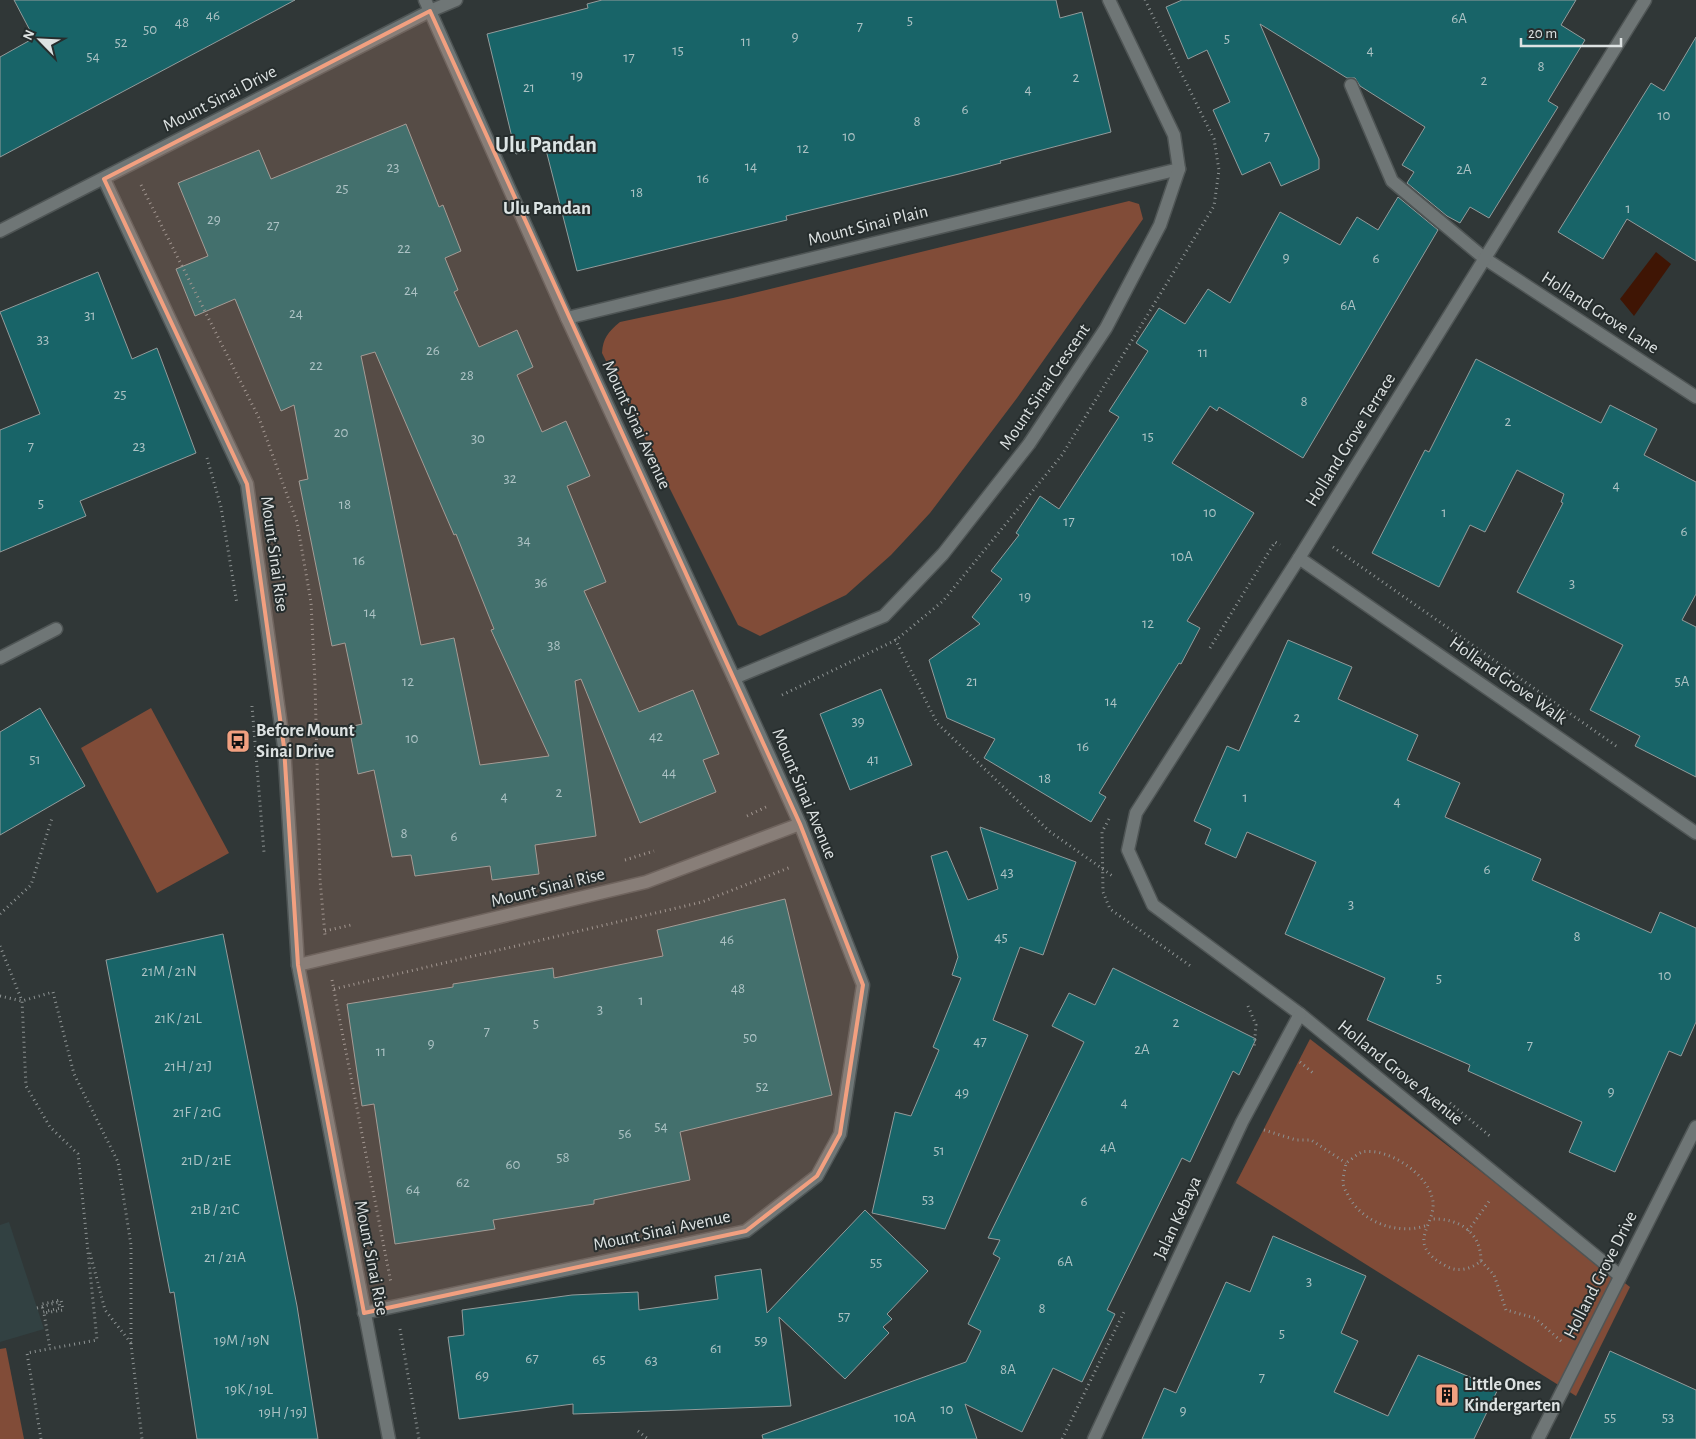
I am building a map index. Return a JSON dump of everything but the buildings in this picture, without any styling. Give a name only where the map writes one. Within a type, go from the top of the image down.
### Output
[{"type":"street","name":"Mount Sinai Drive","points":[[0,231],[428,6],[456,0]]},
{"type":"street","name":"Mount Sinai Crescent","points":[[734,678],[884,616],[943,554],[1029,444],[1106,328],[1160,225],[1178,169],[1174,135],[1108,0]]},
{"type":"street","name":"Holland Grove Terrace","points":[[1152,905],[1128,850],[1136,813],[1299,558],[1645,0]]},
{"type":"street","name":"Mount Sinai Avenue","points":[[364,1314],[746,1231],[817,1176],[840,1134],[863,985],[734,678],[566,318],[428,6]]},
{"type":"street","name":"Holland Grove Lane","points":[[1351,84],[1392,182],[1484,258],[1696,397]]},
{"type":"street","name":"Mount Sinai Plain","points":[[566,318],[1178,169]]},
{"type":"street","name":"Mount Sinai Rise","points":[[104,178],[246,484],[284,747],[298,965],[388,1439]]},
{"type":"street","name":"Holland Grove Walk","points":[[1299,558],[1696,833]]},
{"type":"street","points":[[0,658],[56,629]]},
{"type":"street","name":"Mount Sinai Rise","points":[[298,965],[646,882],[795,826]]},
{"type":"street","name":"Holland Grove Avenue","points":[[1152,905],[1300,1014],[1620,1275]]},
{"type":"street","name":"Jalan Kebaya","points":[[1094,1439],[1242,1122],[1300,1014]]},
{"type":"street","name":"Holland Grove Drive","points":[[1538,1439],[1696,1127]]},
{"type":"path","points":[[204,451],[221,507],[239,613]]},
{"type":"path","points":[[1209,650],[1275,542],[1299,558]]},
{"type":"path","points":[[1318,570],[1333,547],[1623,751]]},
{"type":"path","points":[[884,616],[937,724],[1049,831],[1117,880]]},
{"type":"path","points":[[252,701],[265,856]]},
{"type":"path","points":[[743,818],[779,802],[795,826]]},
{"type":"path","points":[[1111,816],[1102,832],[1103,892],[1110,909],[1199,971]]},
{"type":"path","points":[[0,914],[31,885],[52,818]]},
{"type":"path","points":[[622,861],[660,849]]},
{"type":"path","points":[[334,988],[630,921],[702,902],[795,866]]},
{"type":"path","points":[[325,931],[354,925]]},
{"type":"path","points":[[0,946],[22,1001],[26,1086],[50,1127],[78,1154],[97,1340],[27,1353],[41,1439]]},
{"type":"path","points":[[0,996],[22,1001],[53,992],[74,1074],[118,1162],[131,1245],[132,1344],[142,1439]]},
{"type":"path","points":[[1248,1005],[1256,1025],[1254,1050]]},
{"type":"path","points":[[1446,1100],[1492,1137]]},
{"type":"path","points":[[1242,1122],[1296,1140],[1311,1140],[1346,1163]]},
{"type":"path","points":[[1425,1226],[1415,1230],[1398,1228],[1382,1225],[1365,1216],[1351,1202],[1343,1183],[1346,1163],[1361,1152],[1377,1152],[1401,1163],[1414,1172],[1424,1183],[1433,1198],[1431,1218],[1425,1226],[1423,1242],[1428,1252],[1438,1262],[1449,1268],[1462,1270],[1473,1267],[1481,1261]]},
{"type":"path","points":[[1468,1231],[1486,1204],[1506,1183]]},
{"type":"path","points":[[1431,1218],[1444,1218],[1456,1222],[1478,1240],[1481,1261],[1494,1275],[1506,1310],[1535,1318],[1579,1358]]},
{"type":"path","points":[[88,1242],[106,1310],[132,1344]]},
{"type":"path","points":[[391,1282],[401,1280]]},
{"type":"path","points":[[37,1308],[44,1306],[52,1304],[59,1302],[60,1308],[43,1312],[42,1304],[61,1300],[63,1310],[44,1313],[50,1349]]},
{"type":"path","points":[[1062,1439],[1127,1306]]},
{"type":"path","points":[[638,1431],[648,1439]]},
{"type":"highlighted area","points":[[430,11],[800,824],[863,985],[840,1134],[817,1176],[746,1231],[364,1313],[298,965],[284,747],[247,484],[104,179]]},
{"type":"shaded area","points":[[1129,201],[1139,204],[1143,219],[1017,398],[930,513],[891,555],[846,595],[760,636],[738,625],[602,353],[605,339],[612,329],[620,322],[733,298]]},
{"type":"shaded area","points":[[1656,252],[1671,264],[1634,316],[1620,299]]},
{"type":"shaded area","points":[[151,708],[229,853],[157,893],[81,748]]},
{"type":"shaded area","points":[[1310,1039],[1630,1287],[1576,1396],[1236,1183]]},
{"type":"shaded area","points":[[9,1222],[44,1329],[0,1342],[0,1225]]},
{"type":"shaded area","points":[[6,1348],[24,1439],[0,1439],[0,1349]]},
{"type":"place","name":"Before Mount Sinai Drive","points":[[238,741]]},
{"type":"place","name":"Little Ones Kindergarten","points":[[1447,1395]]},
{"type":"district","name":"Ulu Pandan","points":[[546,145]]},
{"type":"district","name":"Ulu Pandan","points":[[547,208]]}]
